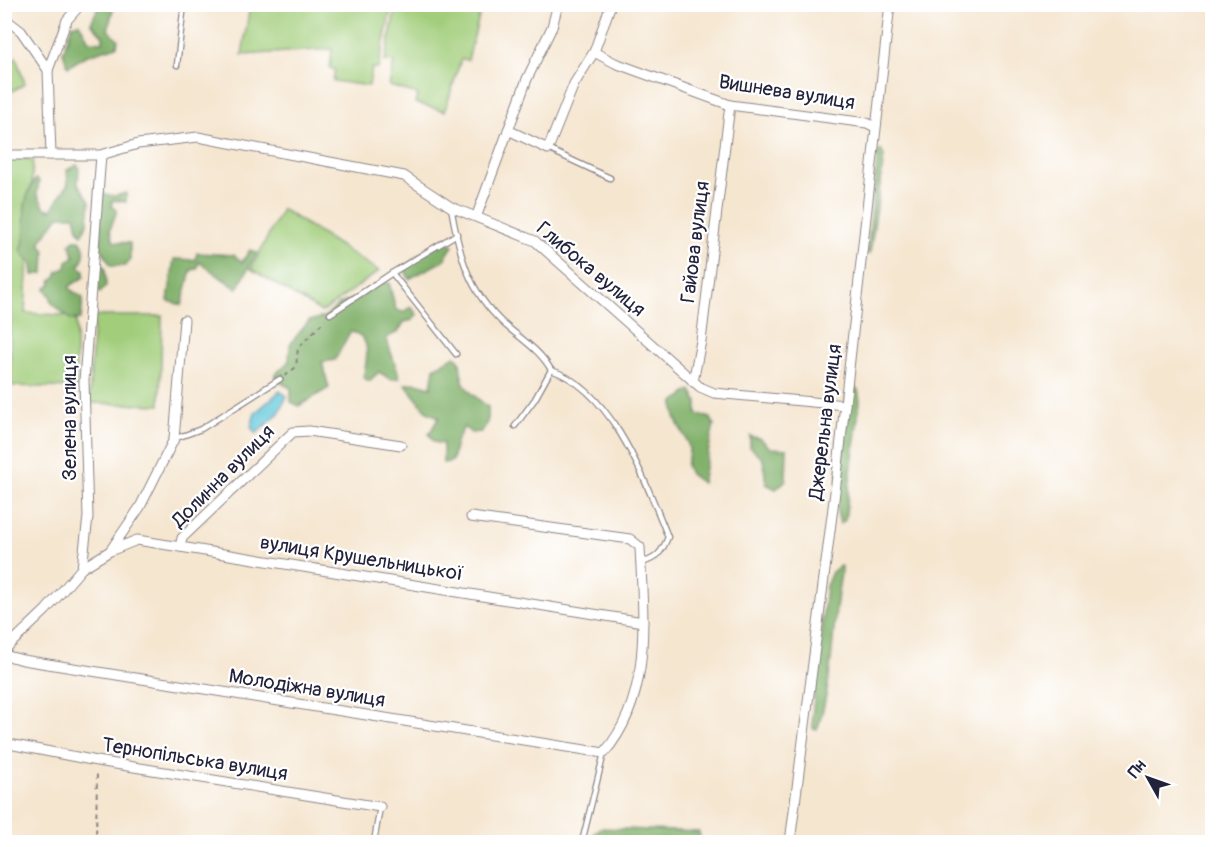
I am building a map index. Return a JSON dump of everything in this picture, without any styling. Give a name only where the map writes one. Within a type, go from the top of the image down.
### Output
[{"type":"street","points":[[51,155],[48,70],[67,20],[81,4]]},
{"type":"street","points":[[477,215],[527,79],[552,27],[558,4]]},
{"type":"street","points":[[508,130],[548,149],[574,84],[594,52],[611,4]]},
{"type":"street","name":"Джерельна вулиця","points":[[790,843],[845,405],[890,4]]},
{"type":"street","points":[[4,18],[21,31],[48,70]]},
{"type":"street","name":"Вишнева вулиця","points":[[594,52],[615,63],[730,105],[777,109],[867,123],[875,127]]},
{"type":"street","name":"Гайова вулиця","points":[[693,382],[702,341],[730,105]]},
{"type":"street","points":[[4,155],[101,155],[138,144],[198,137],[404,176],[451,207]]},
{"type":"street","name":"Зелена вулиця","points":[[82,568],[88,518],[84,381],[101,155]]},
{"type":"street","name":"Глибока вулиця","points":[[451,207],[477,215],[535,241],[693,382],[714,393],[845,405]]},
{"type":"street","points":[[110,551],[140,507],[174,439],[180,344],[184,320]]},
{"type":"street","name":"Долинна вулиця","points":[[180,548],[182,538],[292,432],[309,430],[401,445]]},
{"type":"street","points":[[471,517],[630,539],[640,547],[644,638],[628,718],[604,753]]},
{"type":"street","name":"вулиця Крушельницької","points":[[82,568],[110,551],[137,540],[643,622]]},
{"type":"street","points":[[4,652],[46,610],[82,568]]},
{"type":"street","name":"Молодіжна вулиця","points":[[4,652],[34,662],[604,753]]},
{"type":"street","name":"Тернопільська вулиця","points":[[4,743],[97,761],[380,807]]},
{"type":"lane","points":[[177,65],[184,4]]},
{"type":"lane","points":[[548,149],[610,178]]},
{"type":"lane","points":[[451,207],[469,280],[481,298],[501,321],[545,359],[550,370],[569,376],[595,400],[614,423],[643,476],[668,537],[659,555],[641,563]]},
{"type":"lane","points":[[330,314],[457,234]]},
{"type":"lane","points":[[392,273],[456,354]]},
{"type":"lane","points":[[515,426],[535,399],[550,370]]},
{"type":"lane","points":[[174,439],[201,429],[280,379]]},
{"type":"lane","points":[[582,843],[604,753]]},
{"type":"lane","points":[[374,843],[380,807]]},
{"type":"path","points":[[280,379],[296,367],[298,348],[330,314]]},
{"type":"path","points":[[96,843],[97,761]]},
{"type":"green space","points":[[96,5],[114,5],[108,30],[118,39],[117,46],[85,56],[68,67],[63,52],[72,25],[79,23],[89,41],[103,42],[103,36],[91,23],[97,10]]},
{"type":"green space","points":[[250,5],[392,5],[378,69],[372,68],[369,86],[333,81],[335,70],[330,68],[332,49],[242,55]]},
{"type":"green space","points":[[396,5],[482,5],[468,60],[461,59],[445,111],[415,103],[418,94],[389,86],[394,62],[385,61]]},
{"type":"green space","points":[[16,57],[25,84],[5,95],[5,62]]},
{"type":"green space","points":[[881,150],[884,156],[870,254],[867,253],[878,152]]},
{"type":"green space","points":[[8,158],[33,159],[25,313],[76,316],[76,388],[11,386]]},
{"type":"green space","points":[[77,165],[79,167],[78,184],[90,201],[88,222],[82,235],[75,216],[59,216],[42,239],[41,245],[45,251],[44,273],[33,275],[32,265],[21,251],[25,233],[26,199],[36,179],[39,181],[37,194],[45,208],[51,210],[68,184],[67,170]]},
{"type":"green space","points":[[126,193],[126,202],[114,200],[112,202],[111,206],[117,210],[110,230],[114,242],[130,243],[130,260],[125,266],[111,266],[101,248],[100,200],[104,194],[115,196]]},
{"type":"green space","points":[[282,209],[379,271],[322,312],[251,269]]},
{"type":"green space","points":[[74,240],[80,240],[84,247],[84,256],[79,266],[84,270],[84,277],[70,286],[70,289],[83,298],[81,319],[71,320],[51,302],[51,297],[45,289],[51,284],[51,280],[56,277],[58,271],[66,268],[67,261],[74,257],[70,244]]},
{"type":"green space","points":[[445,240],[453,246],[443,261],[409,279],[404,268],[419,255]]},
{"type":"green space","points":[[250,250],[257,253],[237,289],[199,262],[197,269],[191,270],[182,305],[168,301],[174,259],[195,260],[197,253],[234,255],[242,262]]},
{"type":"green space","points":[[100,263],[105,268],[106,286],[100,293],[95,287],[94,279]]},
{"type":"green space","points":[[380,282],[389,283],[396,310],[403,312],[411,307],[417,314],[413,320],[404,322],[398,332],[386,338],[400,378],[390,379],[379,372],[369,381],[363,377],[367,357],[365,343],[357,334],[350,332],[335,360],[322,362],[329,388],[299,406],[291,402],[291,388],[281,383],[275,375],[289,361],[290,344],[309,321],[324,317],[340,304],[355,298]]},
{"type":"green space","points":[[94,316],[162,316],[160,405],[89,403]]},
{"type":"green space","points":[[455,356],[460,361],[462,377],[467,388],[488,407],[488,418],[481,432],[471,433],[464,427],[456,442],[452,461],[443,463],[443,444],[434,442],[429,434],[439,417],[427,412],[405,384],[416,383],[431,387],[434,368]]},
{"type":"green space","points":[[853,386],[858,390],[860,400],[845,520],[840,524],[837,512],[838,465],[847,394]]},
{"type":"green space","points":[[691,390],[697,402],[697,414],[710,418],[714,424],[702,483],[690,474],[686,465],[688,445],[674,410],[674,402]]},
{"type":"green space","points":[[750,436],[761,439],[770,448],[787,449],[786,480],[776,489],[766,484],[763,459],[750,447]]},
{"type":"green space","points":[[840,566],[842,568],[830,670],[817,730],[813,729],[812,717],[826,586],[832,572]]},
{"type":"green space","points":[[600,828],[699,832],[700,836],[689,842],[620,840],[593,842],[593,835]]},
{"type":"water","points":[[280,391],[287,396],[279,413],[256,434],[251,427],[255,413]]}]
